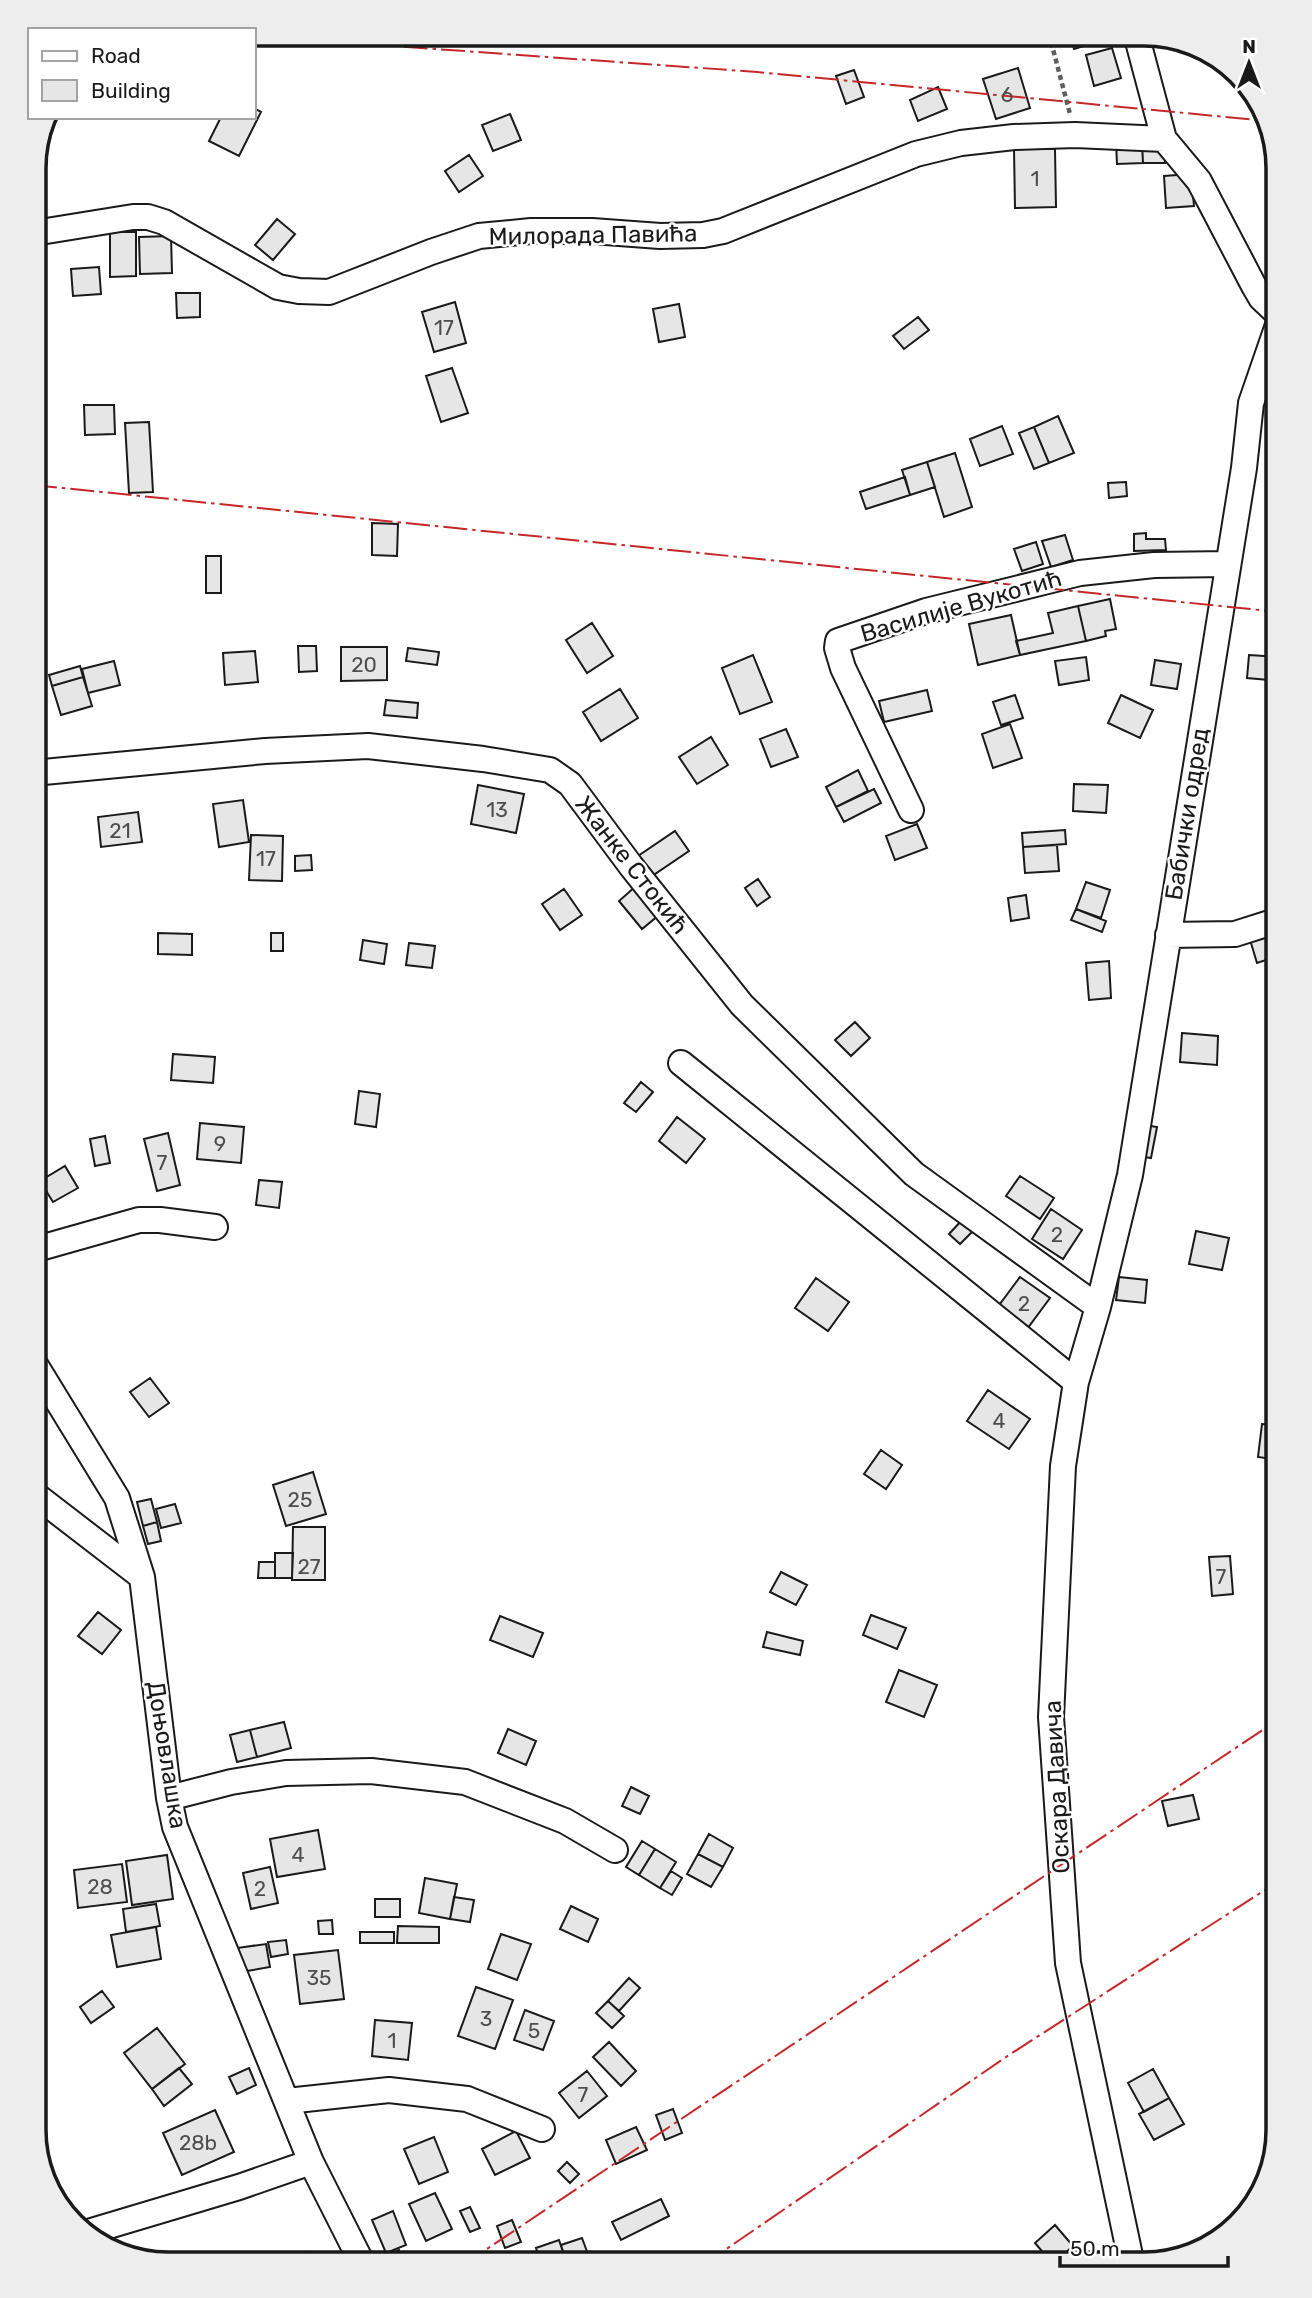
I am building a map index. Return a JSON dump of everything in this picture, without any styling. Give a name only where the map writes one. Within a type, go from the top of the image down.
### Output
[{"type":"street","points":[[1139,46],[1164,139],[1199,181],[1261,298],[1266,303]]},
{"type":"street","name":"Милорада Павића","points":[[46,231],[148,218],[164,222],[278,287],[329,292],[479,236],[531,231],[592,231],[660,236],[704,235],[723,231],[916,154],[961,143],[1014,137],[1075,135],[1164,139]]},
{"type":"street","name":"Бабички одред","points":[[1098,1307],[1130,1175],[1244,468],[1251,403],[1266,360]]},
{"type":"street","name":"Василије Вукотић","points":[[911,810],[843,668],[836,648],[838,641],[926,611],[1080,573],[1154,565],[1227,564]]},
{"type":"street","name":"Жанке Стокић","points":[[46,772],[265,751],[368,746],[483,759],[551,771],[570,783],[631,866],[742,1005],[914,1174],[1098,1307]]},
{"type":"street","points":[[1168,935],[1234,934],[1266,924]]},
{"type":"street","points":[[681,1063],[1076,1382]]},
{"type":"street","points":[[46,1246],[139,1220],[215,1227]]},
{"type":"street","name":"Оскара Давича","points":[[1098,1307],[1076,1382],[1063,1466],[1051,1717],[1068,1963],[1129,2252]]},
{"type":"street","name":"Доњовлашка","points":[[46,1382],[117,1498],[142,1577],[174,1827],[312,2162],[357,2252]]},
{"type":"street","points":[[46,1503],[142,1577]]},
{"type":"street","points":[[169,1798],[231,1782],[286,1773],[371,1771],[465,1782],[565,1821],[615,1850]]},
{"type":"street","points":[[287,2101],[388,2090],[467,2099],[542,2129]]},
{"type":"street","points":[[97,2229],[312,2162]]},
{"type":"path","points":[[1052,46],[1075,135]]},
{"type":"building","points":[[1112,48],[1121,78],[1094,86],[1086,55]]},
{"type":"building","points":[[1018,68],[1030,108],[996,119],[983,79]]},
{"type":"building","points":[[854,70],[864,97],[846,104],[836,76]]},
{"type":"building","points":[[938,87],[947,109],[918,121],[910,100]]},
{"type":"building","points":[[256,109],[261,112],[239,156],[209,141],[220,119],[256,119]]},
{"type":"building","points":[[510,114],[521,140],[493,151],[482,125]]},
{"type":"building","points":[[1142,141],[1143,163],[1117,164],[1116,142]]},
{"type":"building","points":[[1164,143],[1165,163],[1143,163],[1142,144]]},
{"type":"building","points":[[1014,149],[1055,149],[1056,207],[1015,208]]},
{"type":"building","points":[[469,155],[483,176],[459,192],[445,171]]},
{"type":"building","points":[[1191,174],[1194,206],[1166,208],[1164,176]]},
{"type":"building","points":[[277,219],[295,234],[273,260],[255,245]]},
{"type":"building","points":[[110,232],[136,232],[136,276],[110,277]]},
{"type":"building","points":[[171,236],[172,273],[140,274],[139,237]]},
{"type":"building","points":[[99,267],[101,294],[73,296],[71,269]]},
{"type":"building","points":[[176,293],[200,293],[200,317],[177,318]]},
{"type":"building","points":[[455,302],[466,343],[434,352],[422,312]]},
{"type":"building","points":[[679,304],[685,337],[659,342],[653,309]]},
{"type":"building","points":[[918,317],[929,330],[904,349],[893,336]]},
{"type":"building","points":[[452,368],[468,413],[441,422],[426,376]]},
{"type":"building","points":[[84,405],[114,405],[115,434],[85,435]]},
{"type":"building","points":[[1058,416],[1074,453],[1049,463],[1034,427]]},
{"type":"building","points":[[149,422],[153,492],[129,493],[125,423]]},
{"type":"building","points":[[1002,426],[1013,454],[980,466],[970,439]]},
{"type":"building","points":[[1034,427],[1049,463],[1034,469],[1019,433]]},
{"type":"building","points":[[955,453],[972,507],[944,517],[927,462]]},
{"type":"building","points":[[927,462],[935,487],[910,495],[902,470]]},
{"type":"building","points":[[905,477],[910,495],[866,509],[860,492]]},
{"type":"building","points":[[1126,482],[1127,496],[1109,498],[1108,483]]},
{"type":"building","points":[[372,523],[398,524],[397,556],[372,555]]},
{"type":"building","points":[[1146,533],[1146,539],[1165,539],[1166,550],[1134,551],[1134,534]]},
{"type":"building","points":[[1065,535],[1073,560],[1051,567],[1042,541]]},
{"type":"building","points":[[1036,542],[1043,564],[1022,571],[1014,549]]},
{"type":"building","points":[[206,556],[221,556],[221,593],[206,593]]},
{"type":"building","points":[[1110,599],[1116,629],[1105,631],[1106,636],[1086,641],[1078,606]]},
{"type":"building","points":[[1078,606],[1086,641],[1020,655],[1016,641],[1053,633],[1048,613]]},
{"type":"building","points":[[1011,615],[1020,655],[978,665],[969,624]]},
{"type":"building","points":[[592,623],[613,656],[587,673],[566,640]]},
{"type":"building","points":[[298,646],[316,646],[317,671],[299,672]]},
{"type":"building","points":[[341,647],[387,647],[387,680],[341,681]]},
{"type":"building","points":[[408,648],[439,652],[437,665],[406,661]]},
{"type":"building","points":[[255,651],[258,682],[225,685],[223,653]]},
{"type":"building","points":[[753,655],[772,702],[740,714],[722,668]]},
{"type":"building","points":[[1249,655],[1266,656],[1266,680],[1247,678]]},
{"type":"building","points":[[1086,657],[1089,680],[1059,685],[1055,661]]},
{"type":"building","points":[[1155,660],[1181,664],[1177,689],[1151,685]]},
{"type":"building","points":[[114,661],[120,685],[88,693],[82,669]]},
{"type":"building","points":[[80,666],[83,677],[52,686],[49,675]]},
{"type":"building","points":[[83,677],[92,706],[61,715],[52,686]]},
{"type":"building","points":[[620,689],[638,718],[601,741],[583,712]]},
{"type":"building","points":[[927,690],[932,711],[884,722],[879,701]]},
{"type":"building","points":[[1015,695],[1023,718],[1001,725],[993,702]]},
{"type":"building","points":[[1121,695],[1153,710],[1140,738],[1108,723]]},
{"type":"building","points":[[386,700],[418,703],[417,718],[384,715]]},
{"type":"building","points":[[1010,724],[1022,758],[993,768],[982,734]]},
{"type":"building","points":[[786,729],[798,757],[771,767],[760,739]]},
{"type":"building","points":[[711,737],[728,765],[697,784],[679,757]]},
{"type":"building","points":[[858,770],[868,791],[836,807],[826,787]]},
{"type":"building","points":[[1074,784],[1108,785],[1106,813],[1073,811]]},
{"type":"building","points":[[478,785],[524,794],[516,833],[471,824]]},
{"type":"building","points":[[874,789],[881,803],[844,822],[836,807]]},
{"type":"building","points":[[243,800],[249,842],[219,847],[213,804]]},
{"type":"building","points":[[138,812],[142,842],[101,847],[98,817]]},
{"type":"building","points":[[917,824],[927,848],[895,860],[886,836]]},
{"type":"building","points":[[1065,830],[1066,844],[1023,847],[1022,833]]},
{"type":"building","points":[[675,831],[689,851],[652,876],[638,856]]},
{"type":"building","points":[[251,835],[283,836],[282,881],[249,880]]},
{"type":"building","points":[[1057,845],[1059,871],[1025,873],[1023,847]]},
{"type":"building","points":[[311,855],[312,870],[295,871],[295,856]]},
{"type":"building","points":[[758,879],[770,897],[757,906],[745,888]]},
{"type":"building","points":[[1086,882],[1110,890],[1101,918],[1076,909]]},
{"type":"building","points":[[636,886],[659,915],[642,929],[619,901]]},
{"type":"building","points":[[564,889],[582,915],[560,930],[542,904]]},
{"type":"building","points":[[1026,895],[1029,918],[1011,921],[1008,898]]},
{"type":"building","points":[[1076,909],[1106,921],[1102,932],[1071,920]]},
{"type":"building","points":[[1266,928],[1266,960],[1257,963],[1248,933]]},
{"type":"building","points":[[158,933],[192,934],[192,955],[158,954]]},
{"type":"building","points":[[271,933],[283,933],[283,951],[271,951]]},
{"type":"building","points":[[363,940],[387,944],[384,964],[360,960]]},
{"type":"building","points":[[409,943],[435,946],[432,968],[406,965]]},
{"type":"building","points":[[1109,961],[1111,998],[1089,1000],[1086,963]]},
{"type":"building","points":[[855,1022],[870,1038],[851,1056],[835,1040]]},
{"type":"building","points":[[1182,1033],[1218,1036],[1217,1065],[1180,1062]]},
{"type":"building","points":[[173,1054],[215,1057],[213,1083],[171,1080]]},
{"type":"building","points":[[641,1082],[653,1092],[636,1112],[624,1103]]},
{"type":"building","points":[[359,1091],[380,1094],[376,1127],[355,1124]]},
{"type":"building","points":[[677,1117],[705,1139],[686,1163],[659,1141]]},
{"type":"building","points":[[200,1123],[244,1127],[241,1163],[197,1159]]},
{"type":"building","points":[[1145,1125],[1157,1127],[1151,1158],[1138,1156]]},
{"type":"building","points":[[168,1133],[180,1185],[157,1191],[144,1139]]},
{"type":"building","points":[[105,1136],[110,1163],[95,1166],[90,1139]]},
{"type":"building","points":[[65,1166],[78,1188],[53,1202],[46,1191],[46,1177]]},
{"type":"building","points":[[1020,1176],[1054,1198],[1040,1219],[1006,1196]]},
{"type":"building","points":[[259,1180],[282,1182],[279,1208],[256,1205]]},
{"type":"building","points":[[1051,1209],[1082,1230],[1063,1259],[1032,1239]]},
{"type":"building","points":[[963,1219],[974,1230],[960,1244],[949,1234]]},
{"type":"building","points":[[1196,1231],[1229,1238],[1222,1270],[1189,1264]]},
{"type":"building","points":[[1020,1277],[1050,1298],[1027,1329],[997,1308]]},
{"type":"building","points":[[1119,1277],[1147,1280],[1145,1303],[1116,1300]]},
{"type":"building","points":[[816,1278],[849,1302],[828,1331],[795,1308]]},
{"type":"building","points":[[150,1378],[169,1403],[149,1417],[130,1392]]},
{"type":"building","points":[[988,1390],[1030,1419],[1009,1449],[967,1421]]},
{"type":"building","points":[[1262,1424],[1266,1424],[1266,1458],[1258,1457]]},
{"type":"building","points":[[881,1450],[902,1465],[886,1489],[864,1474]]},
{"type":"building","points":[[313,1472],[326,1514],[286,1526],[273,1485]]},
{"type":"building","points":[[151,1499],[157,1522],[143,1526],[137,1502]]},
{"type":"building","points":[[175,1504],[181,1523],[161,1528],[156,1509]]},
{"type":"building","points":[[157,1522],[161,1541],[148,1544],[143,1526]]},
{"type":"building","points":[[293,1527],[325,1527],[325,1580],[292,1580]]},
{"type":"building","points":[[275,1553],[293,1553],[292,1578],[275,1578]]},
{"type":"building","points":[[1230,1556],[1233,1594],[1212,1596],[1209,1557]]},
{"type":"building","points":[[259,1562],[275,1562],[275,1578],[258,1578]]},
{"type":"building","points":[[781,1572],[807,1585],[796,1605],[770,1592]]},
{"type":"building","points":[[98,1612],[121,1630],[102,1654],[78,1636]]},
{"type":"building","points":[[871,1615],[906,1628],[897,1649],[863,1635]]},
{"type":"building","points":[[500,1616],[543,1633],[533,1657],[490,1640]]},
{"type":"building","points":[[767,1632],[803,1641],[800,1655],[763,1647]]},
{"type":"building","points":[[899,1670],[937,1685],[924,1717],[886,1702]]},
{"type":"building","points":[[284,1722],[291,1748],[257,1757],[250,1730]]},
{"type":"building","points":[[508,1729],[536,1741],[526,1765],[498,1753]]},
{"type":"building","points":[[250,1730],[257,1757],[237,1762],[230,1735]]},
{"type":"building","points":[[631,1787],[649,1796],[640,1814],[622,1806]]},
{"type":"building","points":[[1193,1795],[1199,1819],[1168,1826],[1162,1801]]},
{"type":"building","points":[[318,1830],[325,1869],[277,1877],[270,1839]]},
{"type":"building","points":[[709,1834],[733,1848],[723,1867],[698,1854]]},
{"type":"building","points":[[642,1841],[655,1849],[639,1875],[626,1867]]},
{"type":"building","points":[[655,1849],[676,1862],[660,1888],[639,1875]]},
{"type":"building","points":[[698,1854],[723,1867],[711,1887],[687,1874]]},
{"type":"building","points":[[167,1855],[173,1899],[132,1905],[126,1861]]},
{"type":"building","points":[[122,1864],[127,1902],[78,1908],[74,1870]]},
{"type":"building","points":[[270,1867],[278,1903],[251,1909],[243,1873]]},
{"type":"building","points":[[671,1871],[682,1878],[672,1895],[660,1888]]},
{"type":"building","points":[[425,1878],[457,1884],[450,1919],[419,1913]]},
{"type":"building","points":[[454,1897],[474,1900],[470,1922],[450,1919]]},
{"type":"building","points":[[375,1899],[400,1899],[400,1917],[375,1917]]},
{"type":"building","points":[[156,1904],[160,1926],[126,1932],[123,1909]]},
{"type":"building","points":[[571,1906],[598,1919],[588,1942],[560,1929]]},
{"type":"building","points":[[332,1920],[333,1934],[319,1934],[318,1921]]},
{"type":"building","points":[[398,1926],[439,1927],[439,1943],[397,1943]]},
{"type":"building","points":[[156,1927],[161,1959],[117,1967],[111,1935]]},
{"type":"building","points":[[360,1932],[394,1932],[394,1943],[360,1943]]},
{"type":"building","points":[[501,1934],[531,1944],[517,1980],[488,1969]]},
{"type":"building","points":[[286,1940],[288,1954],[271,1957],[268,1942]]},
{"type":"building","points":[[266,1944],[270,1967],[241,1972],[237,1948]]},
{"type":"building","points":[[338,1950],[344,1999],[300,2004],[294,1955]]},
{"type":"building","points":[[629,1978],[640,1988],[619,2011],[608,2001]]},
{"type":"building","points":[[476,1987],[513,2000],[495,2049],[458,2036]]},
{"type":"building","points":[[102,1991],[114,2007],[91,2023],[80,2007]]},
{"type":"building","points":[[608,2001],[624,2016],[612,2028],[596,2013]]},
{"type":"building","points":[[525,2010],[554,2021],[543,2050],[514,2040]]},
{"type":"building","points":[[375,2020],[412,2023],[408,2060],[372,2056]]},
{"type":"building","points":[[157,2028],[185,2064],[152,2089],[124,2053]]},
{"type":"building","points":[[609,2042],[636,2071],[621,2086],[593,2057]]},
{"type":"building","points":[[179,2068],[192,2084],[164,2106],[152,2089]]},
{"type":"building","points":[[249,2068],[256,2085],[237,2094],[229,2077]]},
{"type":"building","points":[[1153,2069],[1169,2098],[1144,2112],[1128,2083]]},
{"type":"building","points":[[587,2071],[607,2096],[579,2118],[559,2093]]},
{"type":"building","points":[[1169,2098],[1184,2124],[1154,2140],[1139,2114]]},
{"type":"building","points":[[673,2109],[682,2133],[665,2140],[656,2115]]},
{"type":"building","points":[[215,2110],[234,2152],[182,2175],[163,2133]]},
{"type":"building","points":[[636,2127],[647,2150],[616,2164],[606,2140]]},
{"type":"building","points":[[516,2131],[530,2158],[495,2175],[482,2149]]},
{"type":"building","points":[[434,2137],[448,2172],[419,2184],[404,2149]]},
{"type":"building","points":[[567,2162],[579,2174],[570,2183],[558,2171]]},
{"type":"building","points":[[435,2193],[452,2229],[426,2241],[409,2204]]},
{"type":"building","points":[[661,2199],[669,2216],[621,2240],[612,2222]]},
{"type":"building","points":[[470,2207],[480,2228],[470,2232],[460,2211]]},
{"type":"building","points":[[393,2211],[406,2245],[386,2252],[372,2220]]},
{"type":"building","points":[[512,2220],[521,2242],[505,2248],[497,2226]]},
{"type":"building","points":[[1055,2225],[1073,2246],[1066,2252],[1043,2252],[1035,2243]]},
{"type":"building","points":[[582,2238],[587,2252],[563,2252],[561,2245]]},
{"type":"building","points":[[559,2240],[563,2252],[537,2252],[536,2248]]},
{"type":"power","points":[[394,46],[757,72],[1257,120]]},
{"type":"power","points":[[46,486],[1266,611]]},
{"type":"power","points":[[482,2252],[1266,1728]]},
{"type":"power","points":[[722,2252],[1009,2055],[1266,1889]]}]
